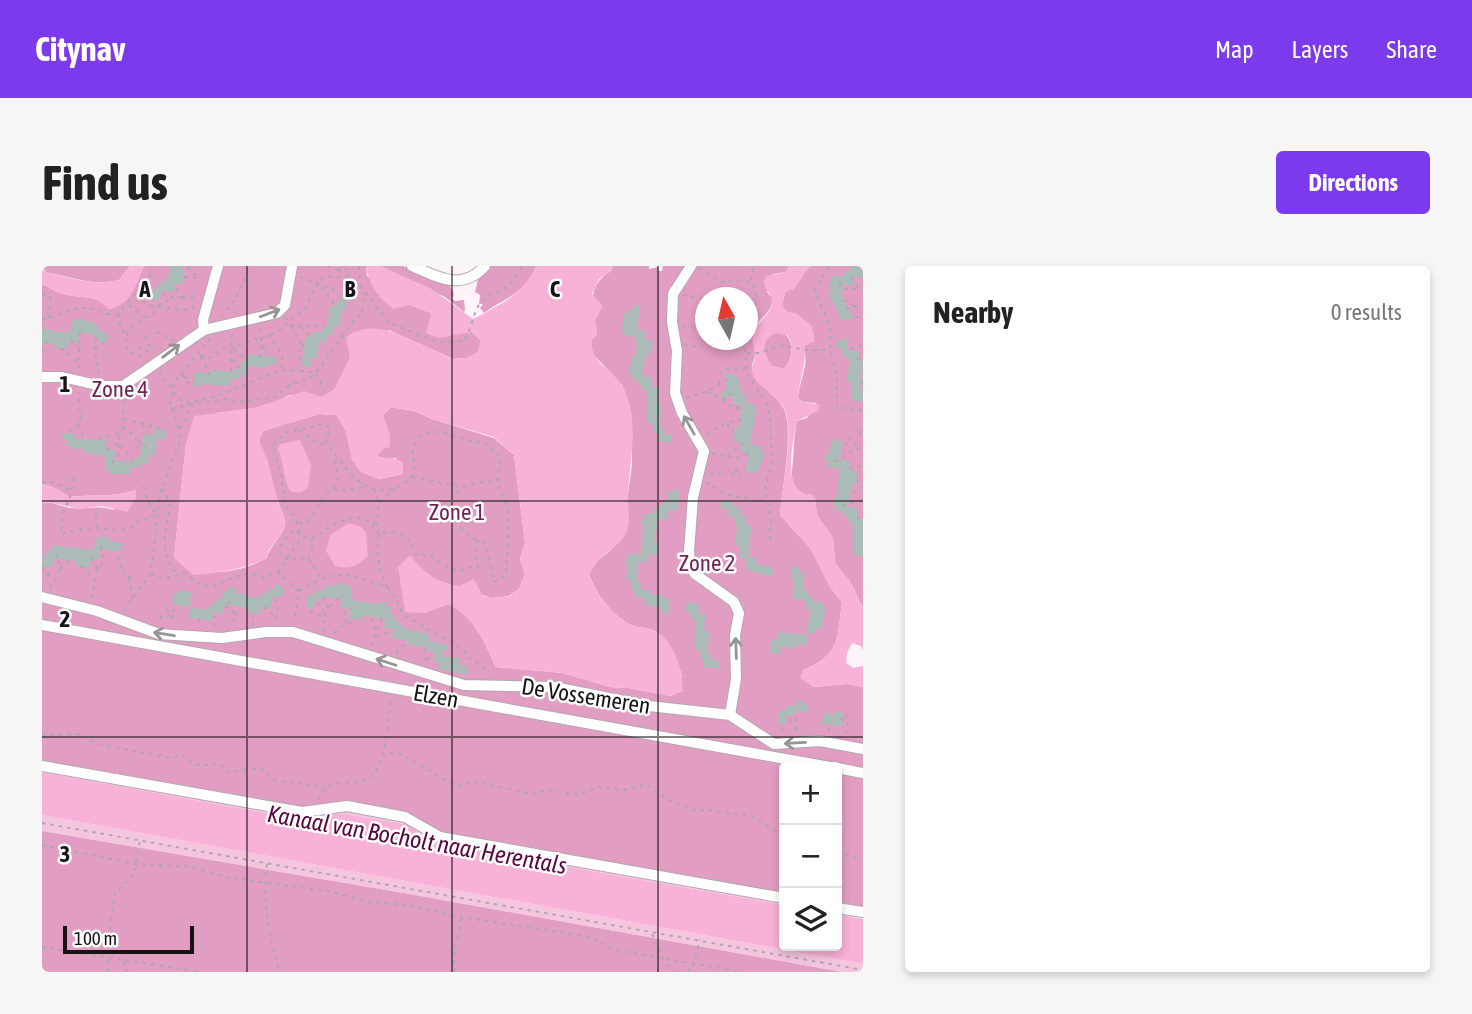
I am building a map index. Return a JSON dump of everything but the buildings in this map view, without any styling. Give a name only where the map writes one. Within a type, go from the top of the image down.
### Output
[{"type":"street","points":[[204,330],[202,320],[218,266]]},
{"type":"street","points":[[412,266],[449,281],[472,277],[485,266]]},
{"type":"street","points":[[693,266],[673,294],[675,393],[682,413],[701,446],[690,521],[690,565],[695,574],[734,601],[739,613],[735,635],[736,679],[730,715]]},
{"type":"street","points":[[42,377],[62,377],[101,386],[123,386],[204,330],[280,310],[285,305],[290,269]]},
{"type":"street","name":"De Vossemeren","points":[[44,597],[159,634],[213,638],[293,632],[464,685],[554,687],[649,706],[730,715],[774,744],[820,741],[863,749]]},
{"type":"street","name":"Elzen","points":[[42,625],[802,762]]},
{"type":"street","points":[[42,766],[302,812],[347,806],[405,817],[440,837],[779,897]]},
{"type":"street","points":[[842,769],[863,773]]},
{"type":"street","points":[[842,909],[863,912]]},
{"type":"path","points":[[42,320],[72,310],[88,308],[106,316],[118,314],[150,276],[152,266]]},
{"type":"path","points":[[184,276],[198,278],[187,266]]},
{"type":"path","points":[[117,620],[151,573],[161,489],[180,442],[170,405],[174,382],[211,338],[253,266]]},
{"type":"path","points":[[328,266],[360,286],[389,323],[438,342],[464,341],[472,319],[488,295],[500,292],[514,279],[522,266]]},
{"type":"path","points":[[359,266],[360,286]]},
{"type":"path","points":[[693,266],[721,282],[743,280],[752,284]]},
{"type":"path","points":[[743,280],[755,266]]},
{"type":"path","points":[[828,266],[815,291],[830,327],[830,350],[837,374],[837,407],[863,411]]},
{"type":"path","points":[[290,269],[317,284],[333,289],[340,298]]},
{"type":"path","points":[[338,270],[346,269]]},
{"type":"path","points":[[750,275],[753,287]]},
{"type":"path","points":[[200,354],[210,358],[222,348],[278,332],[306,307],[317,284],[323,278],[335,276],[351,279]]},
{"type":"path","points":[[852,278],[858,288]]},
{"type":"path","points":[[839,282],[844,289],[863,289]]},
{"type":"path","points":[[173,284],[181,297]]},
{"type":"path","points":[[322,286],[334,304]]},
{"type":"path","points":[[138,292],[141,300],[148,306],[183,310],[208,304]]},
{"type":"path","points":[[172,409],[226,399],[244,402],[275,397],[289,385],[307,379],[316,373],[362,313],[364,292]]},
{"type":"path","points":[[163,293],[208,304]]},
{"type":"path","points":[[42,294],[50,297],[49,318]]},
{"type":"path","points":[[673,294],[695,297]]},
{"type":"path","points":[[126,336],[130,327],[152,316],[173,297]]},
{"type":"path","points":[[844,300],[863,307]]},
{"type":"path","points":[[128,304],[144,318]]},
{"type":"path","points":[[846,309],[855,306]]},
{"type":"path","points":[[280,310],[308,351]]},
{"type":"path","points":[[118,314],[126,336],[128,352],[157,362]]},
{"type":"path","points":[[258,317],[262,344],[260,359]]},
{"type":"path","points":[[856,317],[863,317]]},
{"type":"path","points":[[229,324],[233,347],[231,371]]},
{"type":"path","points":[[291,325],[325,326]]},
{"type":"path","points":[[300,326],[311,336]]},
{"type":"path","points":[[317,326],[321,331]]},
{"type":"path","points":[[673,326],[695,327]]},
{"type":"path","points":[[80,328],[78,362],[82,382],[78,398],[78,424],[84,439]]},
{"type":"path","points":[[156,332],[181,344]]},
{"type":"path","points":[[269,334],[282,355],[282,370]]},
{"type":"path","points":[[145,336],[181,401],[192,404],[282,370],[310,370],[316,373],[324,391]]},
{"type":"path","points":[[96,337],[94,351],[101,386]]},
{"type":"path","points":[[71,340],[80,348]]},
{"type":"path","points":[[675,341],[695,347]]},
{"type":"path","points":[[42,351],[47,342]]},
{"type":"path","points":[[94,351],[103,342]]},
{"type":"path","points":[[300,360],[301,343]]},
{"type":"path","points":[[262,344],[270,354]]},
{"type":"path","points":[[746,353],[760,353],[783,345],[805,350],[830,350]]},
{"type":"path","points":[[850,349],[863,346]]},
{"type":"path","points":[[138,347],[151,350]]},
{"type":"path","points":[[233,347],[246,360]]},
{"type":"path","points":[[61,348],[78,362]]},
{"type":"path","points":[[746,350],[751,383],[768,406],[770,419],[772,465],[765,487],[771,519],[770,541]]},
{"type":"path","points":[[200,354],[210,375]]},
{"type":"path","points":[[232,358],[239,368]]},
{"type":"path","points":[[857,359],[863,358]]},
{"type":"path","points":[[719,385],[720,373],[728,369],[747,368]]},
{"type":"path","points":[[181,374],[194,380]]},
{"type":"path","points":[[184,376],[191,386]]},
{"type":"path","points":[[678,400],[706,391],[729,378]]},
{"type":"path","points":[[112,463],[118,455],[120,443],[118,434],[123,418],[123,386]]},
{"type":"path","points":[[706,391],[735,409],[747,408]]},
{"type":"path","points":[[721,400],[734,392]]},
{"type":"path","points":[[178,429],[184,424],[192,404]]},
{"type":"path","points":[[735,409],[742,405]]},
{"type":"path","points":[[123,418],[160,428]]},
{"type":"path","points":[[741,420],[726,423],[710,431],[701,446],[736,458],[754,452]]},
{"type":"path","points":[[726,423],[734,433]]},
{"type":"path","points":[[69,432],[78,424]]},
{"type":"path","points":[[141,424],[150,433]]},
{"type":"path","points":[[302,537],[295,517],[285,505],[281,474],[273,445],[284,433],[323,424],[330,427],[326,440],[357,482],[384,492],[395,488]]},
{"type":"path","points":[[122,425],[146,447]]},
{"type":"path","points":[[298,429],[311,439],[329,446]]},
{"type":"path","points":[[859,431],[863,435]]},
{"type":"path","points":[[379,503],[412,477],[416,465],[413,452],[415,443],[426,434],[451,433],[485,443],[500,457],[497,481],[509,514],[506,576],[494,582],[488,565],[490,554],[482,540],[477,541],[457,526],[452,516],[451,506],[455,495],[463,487]]},
{"type":"path","points":[[99,439],[118,434]]},
{"type":"path","points":[[849,437],[857,448]]},
{"type":"path","points":[[137,440],[138,452]]},
{"type":"path","points":[[107,450],[120,443]]},
{"type":"path","points":[[120,443],[132,460]]},
{"type":"path","points":[[845,443],[853,450]]},
{"type":"path","points":[[726,456],[743,444]]},
{"type":"path","points":[[835,462],[863,447]]},
{"type":"path","points":[[298,524],[308,522],[317,512],[323,497],[337,482],[335,454]]},
{"type":"path","points":[[849,469],[863,465]]},
{"type":"path","points":[[698,475],[746,469]]},
{"type":"path","points":[[730,472],[741,477]]},
{"type":"path","points":[[698,475],[728,495],[767,502]]},
{"type":"path","points":[[412,477],[463,487],[497,481]]},
{"type":"path","points":[[74,478],[62,515],[61,534],[97,528],[123,530],[157,514]]},
{"type":"path","points":[[852,492],[863,485],[856,480]]},
{"type":"path","points":[[42,483],[54,482],[70,491]]},
{"type":"path","points":[[142,482],[148,502],[157,514]]},
{"type":"path","points":[[333,488],[341,491],[366,486]]},
{"type":"path","points":[[161,489],[170,501],[164,551],[167,561],[177,575]]},
{"type":"path","points":[[374,489],[379,503],[376,521],[381,575],[399,610],[463,649],[467,657],[479,662],[485,668],[489,684]]},
{"type":"path","points":[[844,505],[863,500]]},
{"type":"path","points":[[849,509],[853,503]]},
{"type":"path","points":[[97,514],[97,528]]},
{"type":"path","points":[[858,519],[863,514]]},
{"type":"path","points":[[302,537],[312,539],[342,522],[363,519],[379,534]]},
{"type":"path","points":[[372,526],[376,521]]},
{"type":"path","points":[[300,532],[290,532],[281,543],[279,548],[285,558],[295,561],[308,558],[312,551],[312,539]]},
{"type":"path","points":[[379,534],[386,532],[405,535],[410,539],[415,554],[431,556],[451,569],[460,571],[480,567],[475,551],[477,541]]},
{"type":"path","points":[[151,573],[163,579],[171,579],[185,573],[198,583],[212,587],[251,573],[261,578],[277,572],[302,537]]},
{"type":"path","points":[[89,610],[95,579],[104,560],[101,546]]},
{"type":"path","points":[[56,554],[60,569]]},
{"type":"path","points":[[118,556],[128,580],[132,600]]},
{"type":"path","points":[[92,558],[98,570]]},
{"type":"path","points":[[308,558],[320,578]]},
{"type":"path","points":[[54,560],[60,562]]},
{"type":"path","points":[[44,597],[60,569],[69,560]]},
{"type":"path","points":[[121,565],[125,561]]},
{"type":"path","points":[[81,566],[95,579]]},
{"type":"path","points":[[42,567],[54,582]]},
{"type":"path","points":[[128,580],[130,571]]},
{"type":"path","points":[[277,572],[299,591]]},
{"type":"path","points":[[293,632],[299,591],[320,578],[337,573],[387,587]]},
{"type":"path","points":[[326,642],[323,617],[328,607],[343,595]]},
{"type":"path","points":[[324,598],[328,607]]},
{"type":"path","points":[[275,599],[278,605],[276,632]]},
{"type":"path","points":[[228,601],[234,615],[233,636]]},
{"type":"path","points":[[318,603],[325,613]]},
{"type":"path","points":[[173,636],[174,606]]},
{"type":"path","points":[[225,606],[230,608]]},
{"type":"path","points":[[264,607],[276,617]]},
{"type":"path","points":[[234,615],[239,608]]},
{"type":"path","points":[[167,609],[173,617]]},
{"type":"path","points":[[346,624],[344,615],[347,609]]},
{"type":"path","points":[[310,611],[323,617]]},
{"type":"path","points":[[366,655],[384,613]]},
{"type":"path","points":[[213,638],[214,615]]},
{"type":"path","points":[[159,617],[173,617]]},
{"type":"path","points":[[371,618],[377,631]]},
{"type":"path","points":[[326,642],[337,629],[357,619]]},
{"type":"path","points":[[380,622],[386,620]]},
{"type":"path","points":[[375,636],[393,631]]},
{"type":"path","points":[[390,663],[406,642]]},
{"type":"path","points":[[425,649],[427,675]]},
{"type":"path","points":[[426,661],[431,656]]},
{"type":"path","points":[[42,736],[80,734],[100,744],[171,758],[182,755],[191,765],[219,763],[230,772],[261,768],[274,780],[325,787],[333,783],[359,783],[373,776],[378,768],[392,688]]},
{"type":"path","points":[[845,746],[848,720],[846,714]]},
{"type":"path","points":[[796,715],[796,731]]},
{"type":"path","points":[[842,718],[846,726]]},
{"type":"path","points":[[790,719],[801,742]]},
{"type":"path","points":[[382,756],[390,753],[401,754],[456,786],[476,782],[533,794],[547,790],[579,795],[598,787],[624,790],[646,784],[667,799],[696,811],[751,816],[779,833]]},
{"type":"path","points":[[42,823],[863,970]]},
{"type":"path","points":[[108,972],[107,958],[115,892],[134,875],[140,840]]},
{"type":"path","points":[[42,845],[136,864],[192,867],[226,877],[334,892],[369,902],[407,905],[461,917],[591,937],[615,950],[743,972]]},
{"type":"path","points":[[842,854],[863,859]]},
{"type":"path","points":[[267,863],[264,881],[266,920],[279,972]]},
{"type":"path","points":[[455,972],[452,961],[461,931],[461,917]]},
{"type":"path","points":[[651,932],[664,960],[674,972]]},
{"type":"path","points":[[688,972],[694,962],[700,940]]},
{"type":"path","points":[[42,947],[202,972]]},
{"type":"path","points":[[124,961],[126,970],[130,972]]},
{"type":"shaded area","points":[[42,768],[346,808],[779,900],[779,904],[427,842],[411,825],[332,812],[317,822],[42,772]]},
{"type":"shaded area","points":[[42,815],[779,949],[779,951],[863,964],[863,972],[842,972],[42,831]]},
{"type":"green space","points":[[42,266],[130,266],[119,280],[100,282],[47,273]]},
{"type":"green space","points":[[144,266],[366,266],[367,276],[410,305],[431,313],[464,333],[472,332],[481,341],[478,352],[467,358],[453,359],[389,330],[350,358],[335,389],[322,397],[290,395],[255,408],[217,413],[186,443],[174,558],[196,569],[220,572],[267,558],[285,522],[259,441],[263,431],[319,414],[337,415],[346,431],[352,459],[360,471],[379,479],[403,474],[396,458],[376,456],[383,449],[383,415],[391,407],[414,411],[494,438],[514,455],[525,543],[520,559],[525,574],[519,589],[509,596],[492,598],[436,580],[426,574],[424,613],[448,604],[457,609],[478,631],[496,667],[563,673],[610,687],[671,696],[682,676],[675,656],[664,638],[653,630],[631,625],[618,616],[600,596],[589,574],[597,561],[613,548],[628,518],[632,465],[629,405],[622,385],[592,353],[591,340],[597,335],[594,291],[613,266],[649,266],[649,269],[658,267],[659,271],[662,271],[663,266],[789,266],[786,272],[773,274],[767,292],[772,297],[771,307],[758,323],[758,287],[695,287],[695,350],[754,350],[753,372],[785,412],[788,435],[780,515],[811,549],[830,587],[842,602],[835,644],[824,658],[803,670],[801,678],[814,687],[847,684],[863,687],[863,769],[842,765],[842,762],[824,762],[42,621],[42,503],[113,510],[135,490],[111,495],[70,497],[42,484],[42,284],[64,294],[98,300],[109,309],[122,303],[135,286]]},
{"type":"green space","points":[[380,266],[403,266],[449,284],[454,294],[452,299],[464,300],[464,312],[445,297]]},
{"type":"green space","points":[[488,266],[536,266],[520,289],[484,313],[480,308],[483,304],[479,304],[480,295],[475,292],[478,279]]},
{"type":"green space","points":[[810,266],[863,266],[863,608],[851,583],[835,563],[833,538],[817,515],[815,498],[797,489],[793,481],[797,421],[807,418],[816,403],[803,402],[798,398],[805,362],[804,345],[793,320],[782,306],[785,292]]},
{"type":"green space","points":[[775,333],[784,333],[790,341],[791,356],[784,369],[772,366],[766,357],[765,343]]},
{"type":"green space","points":[[42,630],[779,762],[779,895],[441,834],[353,804],[307,810],[42,763]]},
{"type":"green space","points":[[842,774],[863,777],[863,910],[842,906]]},
{"type":"green space","points":[[42,831],[409,894],[842,972],[42,972]]},
{"type":"water","points":[[130,266],[144,266],[135,287],[122,304],[108,309],[99,301],[62,294],[42,284],[42,267],[47,273],[83,281],[110,282],[119,280]]},
{"type":"water","points":[[366,266],[380,266],[430,288],[473,319],[517,292],[536,266],[613,266],[611,271],[599,279],[592,294],[603,306],[595,321],[597,335],[591,340],[592,349],[599,362],[623,387],[631,412],[633,439],[628,493],[629,520],[622,539],[597,561],[589,575],[611,610],[631,625],[652,630],[672,648],[679,665],[683,691],[671,696],[610,687],[563,673],[496,667],[478,631],[457,609],[448,604],[424,613],[405,612],[398,567],[410,555],[437,580],[459,586],[474,579],[482,595],[492,598],[510,596],[519,589],[525,574],[520,559],[525,543],[514,455],[494,437],[414,411],[391,407],[383,415],[390,435],[390,447],[383,449],[377,456],[403,462],[403,474],[379,479],[360,472],[352,459],[346,431],[337,415],[319,414],[263,431],[259,441],[268,461],[278,503],[286,521],[267,558],[231,570],[193,575],[174,558],[186,443],[194,416],[255,408],[304,391],[322,397],[335,389],[350,358],[346,337],[357,331],[380,329],[391,332],[453,359],[465,358],[478,352],[481,341],[472,332],[438,338],[426,333],[431,313],[410,305],[393,309],[375,290]]},
{"type":"water","points":[[789,266],[810,266],[794,289],[785,292],[782,306],[787,312],[796,313],[812,326],[815,341],[805,346],[798,398],[803,402],[820,405],[818,411],[797,421],[792,453],[792,477],[802,493],[812,494],[815,499],[817,515],[833,538],[835,563],[851,583],[863,608],[863,651],[861,646],[852,643],[846,663],[853,668],[863,666],[863,687],[847,684],[814,687],[800,678],[803,670],[824,658],[835,644],[842,602],[830,587],[811,549],[780,515],[788,449],[786,413],[779,401],[758,382],[752,372],[754,350],[758,350],[758,324],[772,304],[764,285],[766,276],[786,272]],"holes":[[[775,333],[787,335],[792,348],[789,362],[784,369],[772,366],[764,348],[767,339]]]},
{"type":"water","points":[[300,440],[311,465],[308,488],[299,493],[290,491],[278,449],[280,444]]},
{"type":"water","points":[[42,484],[70,497],[111,495],[136,490],[136,498],[127,512],[101,506],[80,509],[42,503]]},
{"type":"water","points":[[349,523],[361,527],[366,533],[368,556],[353,566],[335,566],[326,551],[330,535]]},
{"type":"water","name":"Kanaal van Bocholt naar Herentals","points":[[42,772],[316,822],[332,812],[411,825],[427,842],[779,904],[779,949],[42,815]]},
{"type":"water","points":[[842,915],[863,919],[863,964],[791,951],[842,951]]},
{"type":"park label","name":"Zone 4","points":[[120,389]]},
{"type":"park label","name":"Zone 1","points":[[457,512]]},
{"type":"park label","name":"Zone 2","points":[[707,563]]}]
